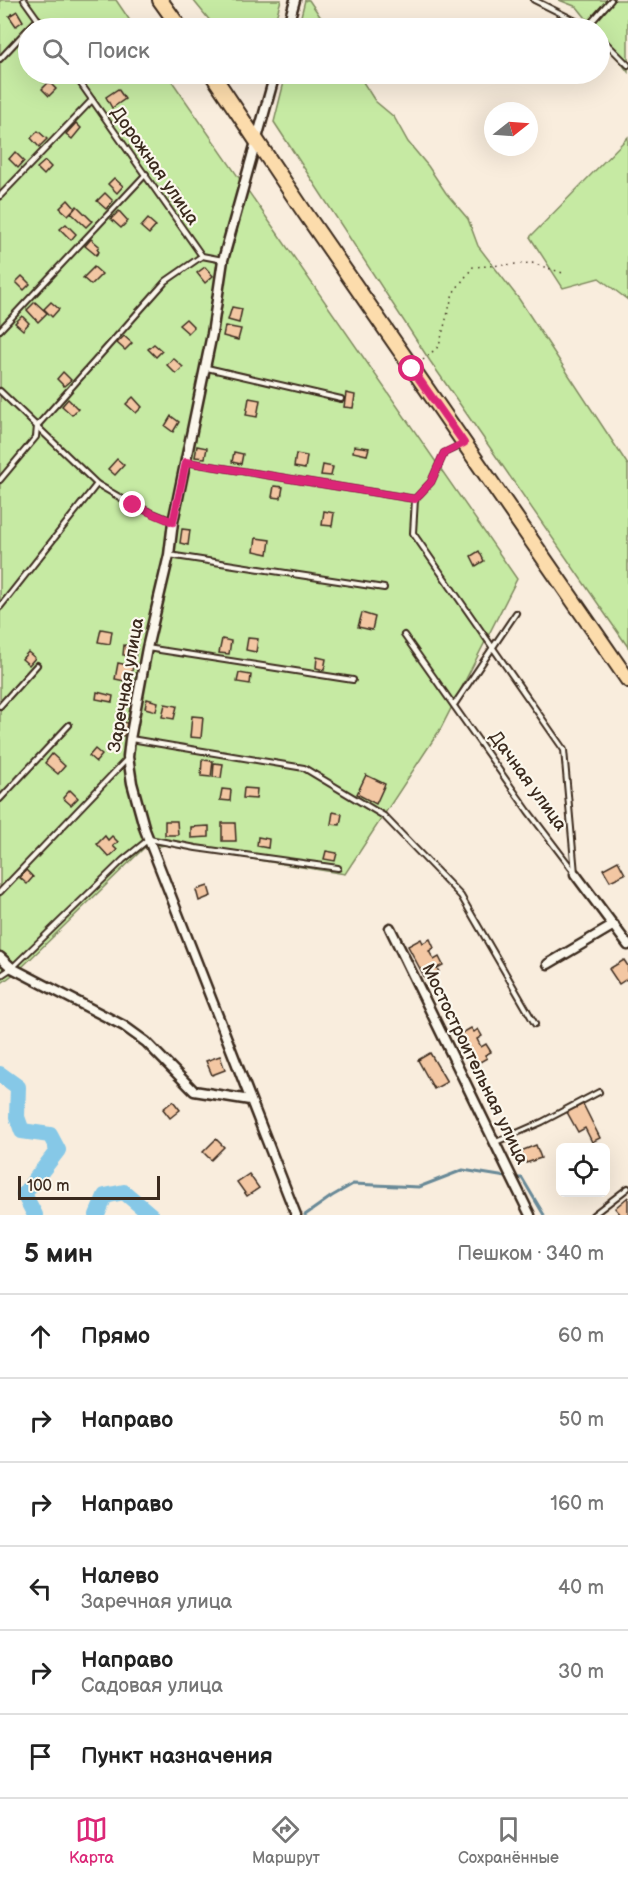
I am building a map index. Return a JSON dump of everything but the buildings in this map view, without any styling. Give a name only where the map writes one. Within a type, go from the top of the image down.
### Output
[{"type":"main road","points":[[160,0],[173,18]]},
{"type":"main road","points":[[219,84],[412,369],[628,680]]},
{"type":"street","points":[[290,18],[294,0]]},
{"type":"street","name":"Заречная улица","points":[[272,84],[223,260],[212,333],[173,522],[169,555],[147,648],[128,757],[135,800],[149,839],[296,1215]]},
{"type":"street","name":"Дачная улица","points":[[576,874],[628,945]]},
{"type":"street","points":[[548,964],[614,925]]},
{"type":"street","name":"Мостостроительная улица","points":[[390,928],[530,1215]]},
{"type":"street","points":[[0,957],[12,968],[124,1026],[146,1042],[194,1091],[250,1100]]},
{"type":"lane","points":[[24,0],[37,18]]},
{"type":"lane","points":[[536,0],[571,18]]},
{"type":"lane","points":[[596,18],[610,0]]},
{"type":"lane","points":[[0,59],[18,40]]},
{"type":"lane","points":[[610,48],[628,65]]},
{"type":"lane","name":"Дорожная улица","points":[[81,84],[202,256]]},
{"type":"lane","points":[[0,196],[92,100]]},
{"type":"lane","points":[[0,330],[146,174]]},
{"type":"lane","points":[[0,480],[36,437],[37,426],[166,281],[202,256],[223,260]]},
{"type":"lane","points":[[204,368],[340,399]]},
{"type":"lane","points":[[0,391],[97,484],[133,505],[173,522]]},
{"type":"lane","points":[[464,443],[444,453],[431,482],[415,499],[413,533],[564,750],[576,874]]},
{"type":"lane","points":[[186,462],[415,499]]},
{"type":"lane","points":[[0,607],[97,484]]},
{"type":"lane","points":[[169,555],[384,588]]},
{"type":"lane","points":[[454,705],[516,613]]},
{"type":"lane","name":"Дачная улица","points":[[404,635],[528,811],[576,874]]},
{"type":"lane","points":[[147,648],[353,680]]},
{"type":"lane","points":[[0,706],[38,665]]},
{"type":"lane","points":[[0,799],[69,725]]},
{"type":"lane","points":[[130,739],[304,768],[384,816],[462,896],[535,1024]]},
{"type":"lane","points":[[0,892],[128,757]]},
{"type":"lane","points":[[0,976],[12,968],[123,860],[149,839],[338,868]]},
{"type":"lane","points":[[495,1143],[542,1122],[599,1092]]},
{"type":"lane","points":[[593,1215],[628,1188]]},
{"type":"path","points":[[412,369],[439,346],[453,293],[473,267],[532,264],[563,273]]},
{"type":"green space","points":[[0,0],[116,0],[128,18],[18,18],[18,84],[174,84],[517,579],[441,728],[345,874],[166,845],[144,848],[18,971],[0,984]]},
{"type":"green space","points":[[193,0],[281,0],[276,18],[208,18]]},
{"type":"green space","points":[[305,0],[309,0],[321,18],[300,18]]},
{"type":"green space","points":[[559,0],[628,0],[628,72],[610,48],[610,18],[586,18],[577,7]]},
{"type":"green space","points":[[284,84],[364,84],[375,101],[394,117],[408,142],[468,219],[478,246],[519,299],[628,465],[628,647],[430,361],[274,122]]},
{"type":"green space","points":[[628,137],[628,300],[599,278],[563,288],[530,237]]},
{"type":"waterway","points":[[0,1074],[18,1087],[17,1117],[22,1131],[50,1135],[58,1150],[24,1194],[35,1215]]},
{"type":"waterway","points":[[305,1215],[353,1184],[419,1187],[463,1170],[506,1177]]},
{"type":"waterway","points":[[518,1178],[522,1178],[544,1215]]},
{"type":"waterway","points":[[97,1215],[105,1196],[124,1192],[151,1215]]},
{"type":"route","points":[[133,505],[173,522],[186,462],[415,499],[431,482],[444,453],[464,443],[412,369]]}]
